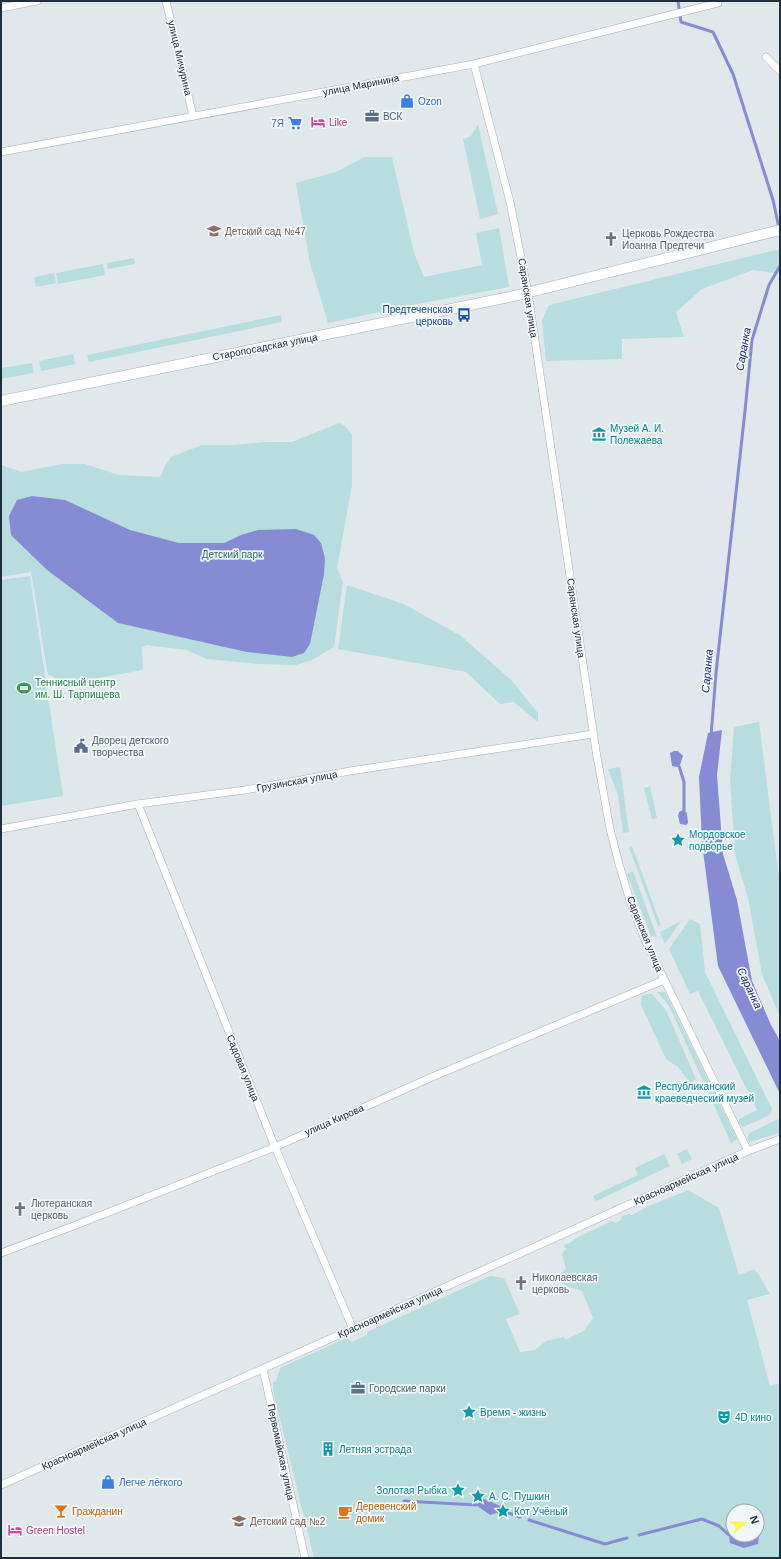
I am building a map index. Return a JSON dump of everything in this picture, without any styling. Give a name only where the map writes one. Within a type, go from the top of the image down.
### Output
[{"type":"main road","name":"Старопосадская улица","points":[[1,401],[528,293],[780,230]]},
{"type":"street","points":[[1,8],[37,1]]},
{"type":"street","name":"улица Мичурина","points":[[166,1],[193,116]]},
{"type":"street","name":"улица Маринина","points":[[1,152],[474,64],[718,3]]},
{"type":"street","points":[[766,57],[780,71]]},
{"type":"street","name":"Саранская улица","points":[[474,64],[510,202],[528,293],[593,734],[610,829],[631,904],[646,942],[748,1151]]},
{"type":"street","name":"Грузинская улица","points":[[1,829],[138,804],[245,790],[350,771],[593,734]]},
{"type":"street","name":"Садовая улица","points":[[138,804],[275,1146],[353,1329]]},
{"type":"street","name":"улица Кирова","points":[[1,1253],[76,1225],[275,1146],[432,1077],[664,980]]},
{"type":"street","name":"Красноармейская улица","points":[[1,1485],[353,1329],[748,1151],[780,1139]]},
{"type":"street","name":"Первомайская улица","points":[[263,1369],[305,1558]]},
{"type":"green space","points":[[478,124],[498,214],[480,219],[463,139],[471,136]]},
{"type":"green space","points":[[364,157],[392,157],[414,253],[424,277],[482,265],[476,233],[499,228],[509,287],[417,304],[328,323],[310,263],[296,183],[336,172]]},
{"type":"green space","points":[[780,249],[780,274],[753,270],[702,289],[676,312],[684,337],[622,339],[622,359],[546,361],[542,320],[549,305]]},
{"type":"green space","points":[[134,258],[135,264],[108,269],[107,263]]},
{"type":"green space","points":[[103,264],[105,275],[58,284],[56,273]]},
{"type":"green space","points":[[54,273],[56,283],[36,287],[34,277]]},
{"type":"green space","points":[[281,315],[282,322],[89,362],[87,355]]},
{"type":"green space","points":[[73,354],[75,364],[41,371],[39,361]]},
{"type":"green space","points":[[32,363],[34,373],[1,379],[1,368]]},
{"type":"green space","name":"Детский парк","points":[[339,423],[344,425],[352,435],[352,485],[337,568],[343,582],[334,647],[312,660],[296,665],[259,664],[207,659],[186,650],[146,645],[142,648],[143,670],[59,685],[55,678],[48,675],[31,572],[1,577],[1,465],[22,472],[61,464],[85,464],[119,475],[160,477],[171,457],[202,445],[292,442]]},
{"type":"green space","name":"Теннисный центр им. Ш. Тарпищева","points":[[30,576],[63,796],[1,806],[1,580]]},
{"type":"green space","points":[[347,585],[404,604],[461,636],[511,680],[538,713],[538,722],[514,702],[500,704],[466,672],[338,649]]},
{"type":"green space","points":[[759,722],[780,887],[780,1017],[762,974],[748,898],[735,855],[730,779],[734,727]]},
{"type":"green space","points":[[620,767],[629,832],[623,833],[618,795],[608,769]]},
{"type":"green space","points":[[650,786],[657,818],[652,819],[644,788]]},
{"type":"green space","points":[[632,846],[661,925],[658,926],[629,847]]},
{"type":"green space","points":[[633,871],[657,937],[651,936],[627,874]]},
{"type":"green space","points":[[690,919],[700,924],[705,972],[772,1109],[770,1115],[743,1127],[739,1123],[739,1119],[757,1110],[698,991],[690,994],[669,949]]},
{"type":"green space","points":[[681,921],[665,944],[660,932]]},
{"type":"green space","points":[[657,992],[665,992],[737,1139],[731,1143],[671,1010]]},
{"type":"green space","points":[[652,994],[666,1010],[696,1079],[690,1083],[678,1067],[666,1059],[641,1005],[642,996]]},
{"type":"green space","points":[[780,1118],[780,1133],[749,1142],[747,1138],[750,1133]]},
{"type":"green space","points":[[687,1149],[692,1159],[682,1164],[677,1154]]},
{"type":"green space","points":[[664,1154],[670,1166],[596,1201],[593,1196],[638,1175],[635,1168]]},
{"type":"green space","points":[[688,1190],[719,1208],[739,1275],[754,1269],[770,1294],[747,1300],[770,1386],[780,1383],[780,1558],[314,1558],[273,1391],[273,1383],[276,1381],[280,1368],[347,1338],[352,1342],[367,1335],[367,1332],[490,1276],[504,1278],[520,1314],[506,1319],[520,1352],[535,1350],[546,1341],[564,1337],[565,1340],[584,1331],[593,1318],[582,1291],[565,1286],[559,1276],[566,1268],[562,1254],[566,1249],[564,1245],[612,1221],[615,1223],[621,1220],[622,1216],[629,1214],[632,1215],[649,1206]]},
{"type":"water","points":[[32,496],[65,500],[130,530],[179,543],[224,543],[241,535],[258,530],[296,529],[314,535],[321,543],[325,558],[324,574],[310,644],[304,653],[292,657],[247,652],[118,623],[47,570],[11,535],[9,516],[17,500]]},
{"type":"water","points":[[722,730],[717,775],[723,854],[737,900],[752,981],[771,1025],[780,1041],[780,1094],[718,966],[702,843],[699,777],[708,733]]},
{"type":"water","points":[[678,751],[683,756],[680,765],[677,767],[672,766],[670,753]]},
{"type":"water","points":[[683,810],[687,813],[688,823],[686,825],[680,824],[678,816],[679,812]]},
{"type":"water","points":[[484,1499],[503,1507],[503,1511],[490,1515],[476,1505]]},
{"type":"water","points":[[730,1543],[758,1543],[758,1544],[744,1548]]},
{"type":"waterway","name":"Саранка","points":[[678,1],[681,22],[713,32],[733,74],[773,200],[779,228]]},
{"type":"waterway","name":"Саранка","points":[[711,736],[716,673],[752,340],[769,285],[780,266]]},
{"type":"waterway","points":[[679,766],[684,782],[684,811]]},
{"type":"waterway","points":[[404,1501],[476,1505]]},
{"type":"waterway","points":[[503,1511],[520,1517]]},
{"type":"waterway","points":[[639,1535],[702,1519],[719,1526],[725,1531]]},
{"type":"waterway","points":[[529,1520],[605,1544],[627,1538]]},
{"type":"place","name":"Ozon","points":[[407,101]]},
{"type":"place","name":"ВСК","points":[[372,116]]},
{"type":"place","name":"Like","points":[[318,122]]},
{"type":"place","name":"7Я","points":[[295,123]]},
{"type":"place","name":"Детский сад №47","points":[[214,231]]},
{"type":"place","name":"Церковь Рождества Иоанна Предтечи","points":[[611,239]]},
{"type":"place","name":"Предтеченская церковь","points":[[464,315]]},
{"type":"place","name":"Музей А. И. Полежаева","points":[[599,434]]},
{"type":"place","name":"Теннисный центр им. Ш. Тарпищева","points":[[24,688]]},
{"type":"place","name":"Дворец детского творчества","points":[[81,746]]},
{"type":"place","name":"Мордовское подворье","points":[[678,840]]},
{"type":"place","name":"Республиканский краеведческий музей","points":[[644,1092]]},
{"type":"place","name":"Лютеранская церковь","points":[[20,1209]]},
{"type":"place","name":"Николаевская церковь","points":[[521,1283]]},
{"type":"place","name":"Городские парки","points":[[358,1388]]},
{"type":"place","name":"Время - жизнь","points":[[469,1412]]},
{"type":"place","name":"4D кино","points":[[724,1417]]},
{"type":"place","name":"Летняя эстрада","points":[[328,1449]]},
{"type":"place","name":"Легче лёгкого","points":[[108,1482]]},
{"type":"place","name":"Золотая Рыбка","points":[[458,1490]]},
{"type":"place","name":"А. С. Пушкин","points":[[478,1496]]},
{"type":"place","name":"Гражданин","points":[[61,1511]]},
{"type":"place","name":"Кот Учёный","points":[[503,1511]]},
{"type":"place","name":"Деревенский домик","points":[[345,1512]]},
{"type":"place","name":"Детский сад №2","points":[[239,1521]]},
{"type":"place","name":"Green Hostel","points":[[15,1530]]}]
